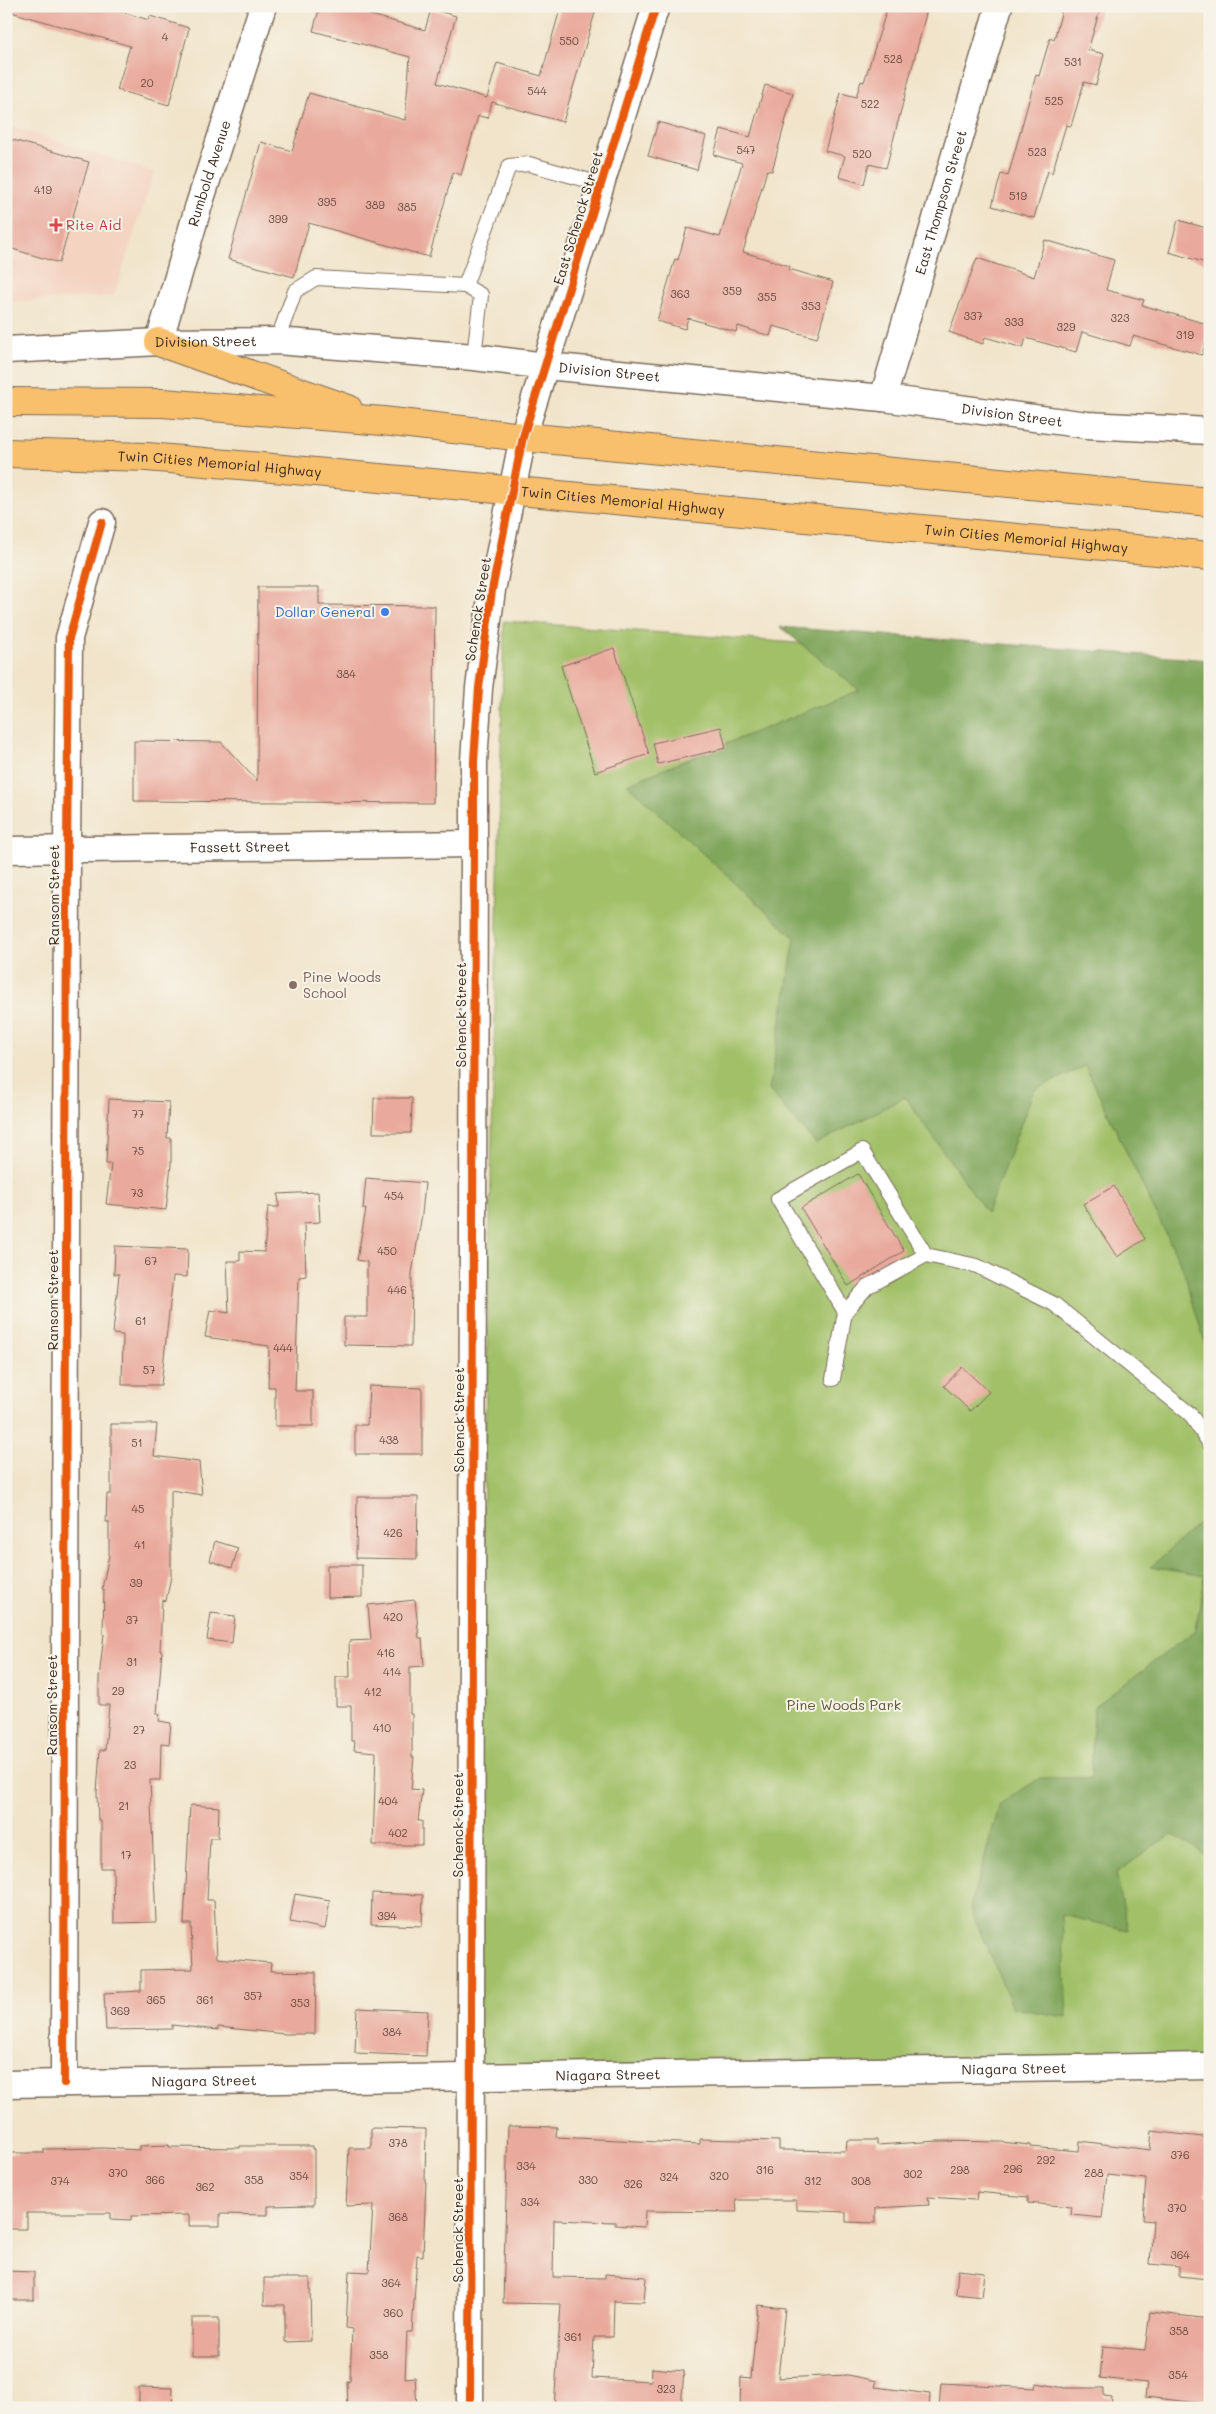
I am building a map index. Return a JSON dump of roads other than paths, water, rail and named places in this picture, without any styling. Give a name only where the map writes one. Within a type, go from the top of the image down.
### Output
[{"type":"main road","points":[[159,342],[382,421]]},
{"type":"main road","points":[[6,402],[163,404],[382,421],[523,437],[1210,502]]},
{"type":"main road","name":"Twin Cities Memorial Highway","points":[[6,454],[147,457],[1210,556]]},
{"type":"street","name":"Rumbold Avenue","points":[[159,342],[198,208],[263,6]]},
{"type":"street","name":"East Schenck Street","points":[[523,437],[656,6]]},
{"type":"street","name":"East Thompson Street","points":[[883,398],[999,6]]},
{"type":"street","name":"Division Street","points":[[6,350],[159,342],[277,341],[474,357],[546,366],[883,398],[1087,425],[1210,431]]},
{"type":"street","name":"Schenck Street","points":[[470,2408],[474,762],[479,688],[492,590],[523,437]]},
{"type":"street","name":"Ransom Street","points":[[64,2083],[69,638],[102,522]]},
{"type":"street","name":"Fassett Street","points":[[6,850],[474,844]]},
{"type":"street","name":"Niagara Street","points":[[6,2084],[1210,2066]]},
{"type":"lane","points":[[465,286],[509,166],[529,164],[601,184]]},
{"type":"lane","points":[[277,341],[295,291],[316,278],[465,286],[481,295],[474,357]]},
{"type":"lane","points":[[845,1312],[778,1199],[862,1151],[926,1256]]},
{"type":"lane","points":[[833,1379],[845,1312],[868,1287],[926,1256],[977,1266],[1054,1304],[1190,1414],[1210,1444]]},
{"type":"place","name":"Rite Aid","points":[[56,225]]},
{"type":"place","name":"Dollar General","points":[[385,612]]},
{"type":"place","name":"Pine Woods School","points":[[293,985]]},
{"type":"park label","name":"Pine Woods Park","points":[[844,1705]]}]
